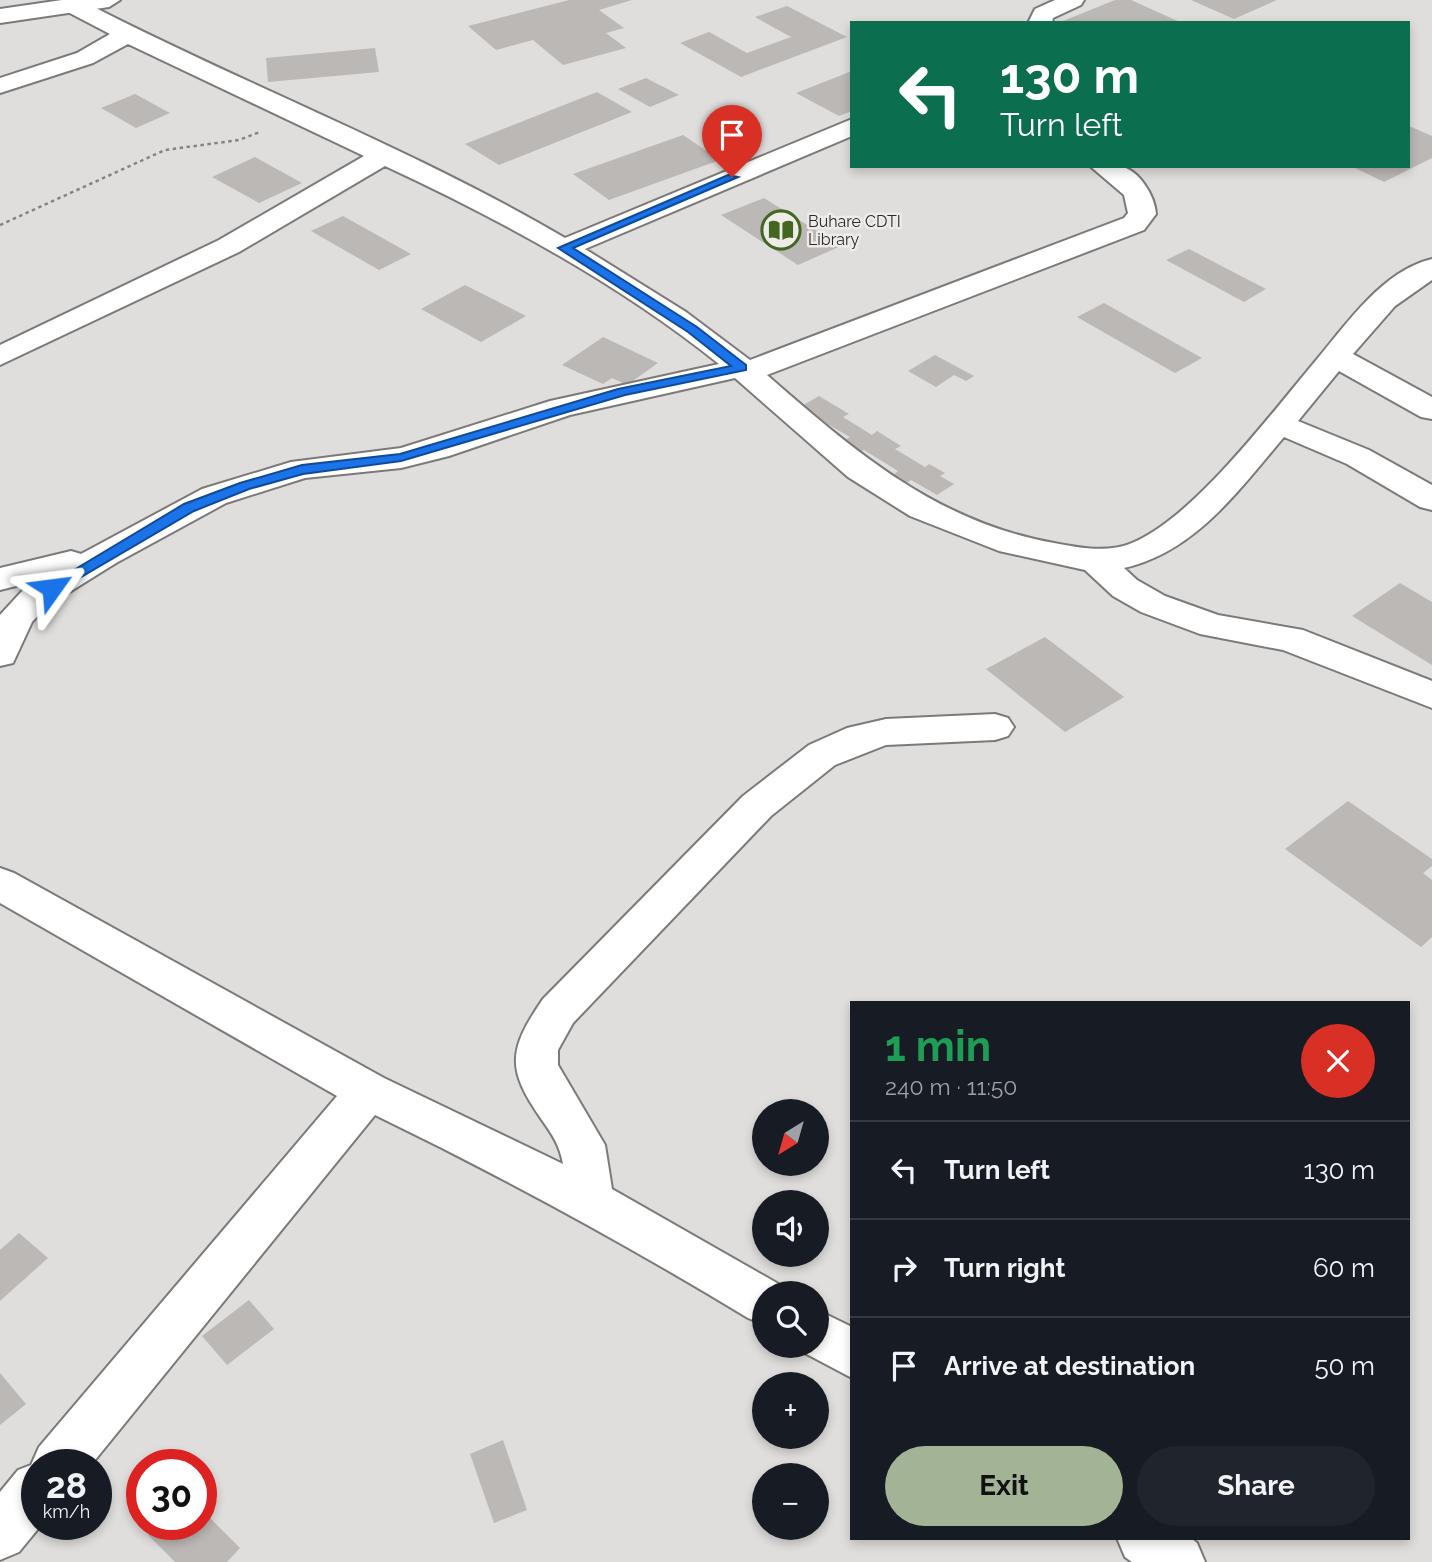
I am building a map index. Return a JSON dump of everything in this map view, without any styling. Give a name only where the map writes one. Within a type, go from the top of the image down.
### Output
[{"type":"street","points":[[0,16],[109,0]]},
{"type":"street","points":[[1040,21],[1042,14],[1073,0]]},
{"type":"street","points":[[72,5],[127,35],[384,155],[564,248],[692,329],[744,370],[849,464],[901,497],[958,525],[1067,557],[1097,562],[1125,558],[1155,547],[1198,514],[1383,301],[1432,267]]},
{"type":"street","points":[[0,86],[85,58],[127,35]]},
{"type":"street","points":[[564,248],[850,128]]},
{"type":"street","points":[[0,356],[229,246],[384,155]]},
{"type":"street","points":[[0,654],[23,608],[104,555],[189,508],[277,475],[414,455],[622,392],[744,370],[1134,224],[1142,214],[1143,202],[1127,183],[1106,168]]},
{"type":"street","points":[[1335,358],[1432,410]]},
{"type":"street","points":[[1278,425],[1322,438],[1354,453],[1432,500]]},
{"type":"street","points":[[0,579],[104,555]]},
{"type":"street","points":[[1097,562],[1125,588],[1153,604],[1213,626],[1290,639],[1432,695]]},
{"type":"street","points":[[589,1200],[588,1163],[578,1137],[544,1091],[535,1066],[535,1050],[541,1033],[558,1011],[757,806],[822,755],[860,737],[886,732],[995,727]]},
{"type":"street","points":[[0,884],[368,1091],[517,1162],[589,1200],[752,1294]]},
{"type":"street","points":[[70,1449],[368,1091]]},
{"type":"street","points":[[829,1340],[850,1353]]},
{"type":"street","points":[[1,1531],[21,1508]]},
{"type":"street","points":[[1147,1540],[1178,1562]]},
{"type":"path","points":[[0,225],[165,150],[239,141],[295,115]]},
{"type":"building","points":[[569,0],[632,0],[599,10],[624,28],[606,33],[626,48],[563,65],[533,40],[496,50],[468,26]]},
{"type":"building","points":[[1115,0],[1131,0],[1178,21],[1063,21]]},
{"type":"building","points":[[1191,0],[1277,0],[1234,19]]},
{"type":"building","points":[[787,6],[847,37],[741,77],[680,43],[709,32],[747,53],[791,37],[755,17]]},
{"type":"building","points":[[375,48],[379,72],[268,82],[266,58]]},
{"type":"building","points":[[850,72],[850,112],[839,116],[796,93]]},
{"type":"building","points":[[646,78],[679,95],[650,107],[618,89]]},
{"type":"building","points":[[597,92],[632,112],[499,165],[465,144]]},
{"type":"building","points":[[135,94],[170,113],[136,128],[101,108]]},
{"type":"building","points":[[1410,126],[1432,136],[1432,158],[1384,182],[1355,168],[1410,168]]},
{"type":"building","points":[[683,135],[720,160],[609,200],[573,174]]},
{"type":"building","points":[[255,157],[302,183],[259,203],[212,177]]},
{"type":"building","name":"Buhare CDTI Library","points":[[764,198],[841,246],[798,265],[721,215]]},
{"type":"building","points":[[343,216],[411,254],[379,270],[311,231]]},
{"type":"building","points":[[1189,249],[1266,289],[1244,302],[1166,260]]},
{"type":"building","points":[[465,285],[526,316],[481,342],[421,309]]},
{"type":"building","points":[[1104,303],[1202,358],[1175,373],[1077,317]]},
{"type":"building","points":[[603,337],[658,363],[627,385],[612,378],[603,384],[562,365]]},
{"type":"building","points":[[935,355],[974,376],[966,381],[954,375],[936,387],[908,371]]},
{"type":"building","points":[[819,396],[849,414],[843,417],[872,435],[877,431],[901,446],[895,449],[925,467],[929,464],[945,473],[940,476],[954,484],[937,495],[911,480],[907,483],[893,475],[898,471],[864,450],[860,452],[842,442],[850,437],[817,418],[793,411]]},
{"type":"building","points":[[1400,583],[1432,602],[1432,665],[1352,616]]},
{"type":"building","points":[[1045,637],[1124,697],[1065,732],[986,669]]},
{"type":"building","points":[[1348,801],[1432,859],[1432,866],[1423,873],[1432,880],[1432,937],[1421,947],[1285,849]]},
{"type":"building","points":[[19,1233],[48,1258],[0,1301],[0,1250]]},
{"type":"building","points":[[249,1300],[274,1329],[227,1365],[202,1336]]},
{"type":"building","points":[[0,1373],[26,1404],[0,1425]]},
{"type":"building","points":[[503,1440],[527,1510],[494,1523],[470,1454]]},
{"type":"building","points":[[217,1525],[240,1548],[227,1562],[175,1562],[153,1540],[217,1540]]},
{"type":"place","name":"Buhare CDTI Library","points":[[781,230]]},
{"type":"route","points":[[52,588],[104,555],[189,508],[214,496],[277,475],[438,449],[561,408],[675,380],[741,368],[692,329],[564,248],[732,177]]}]
